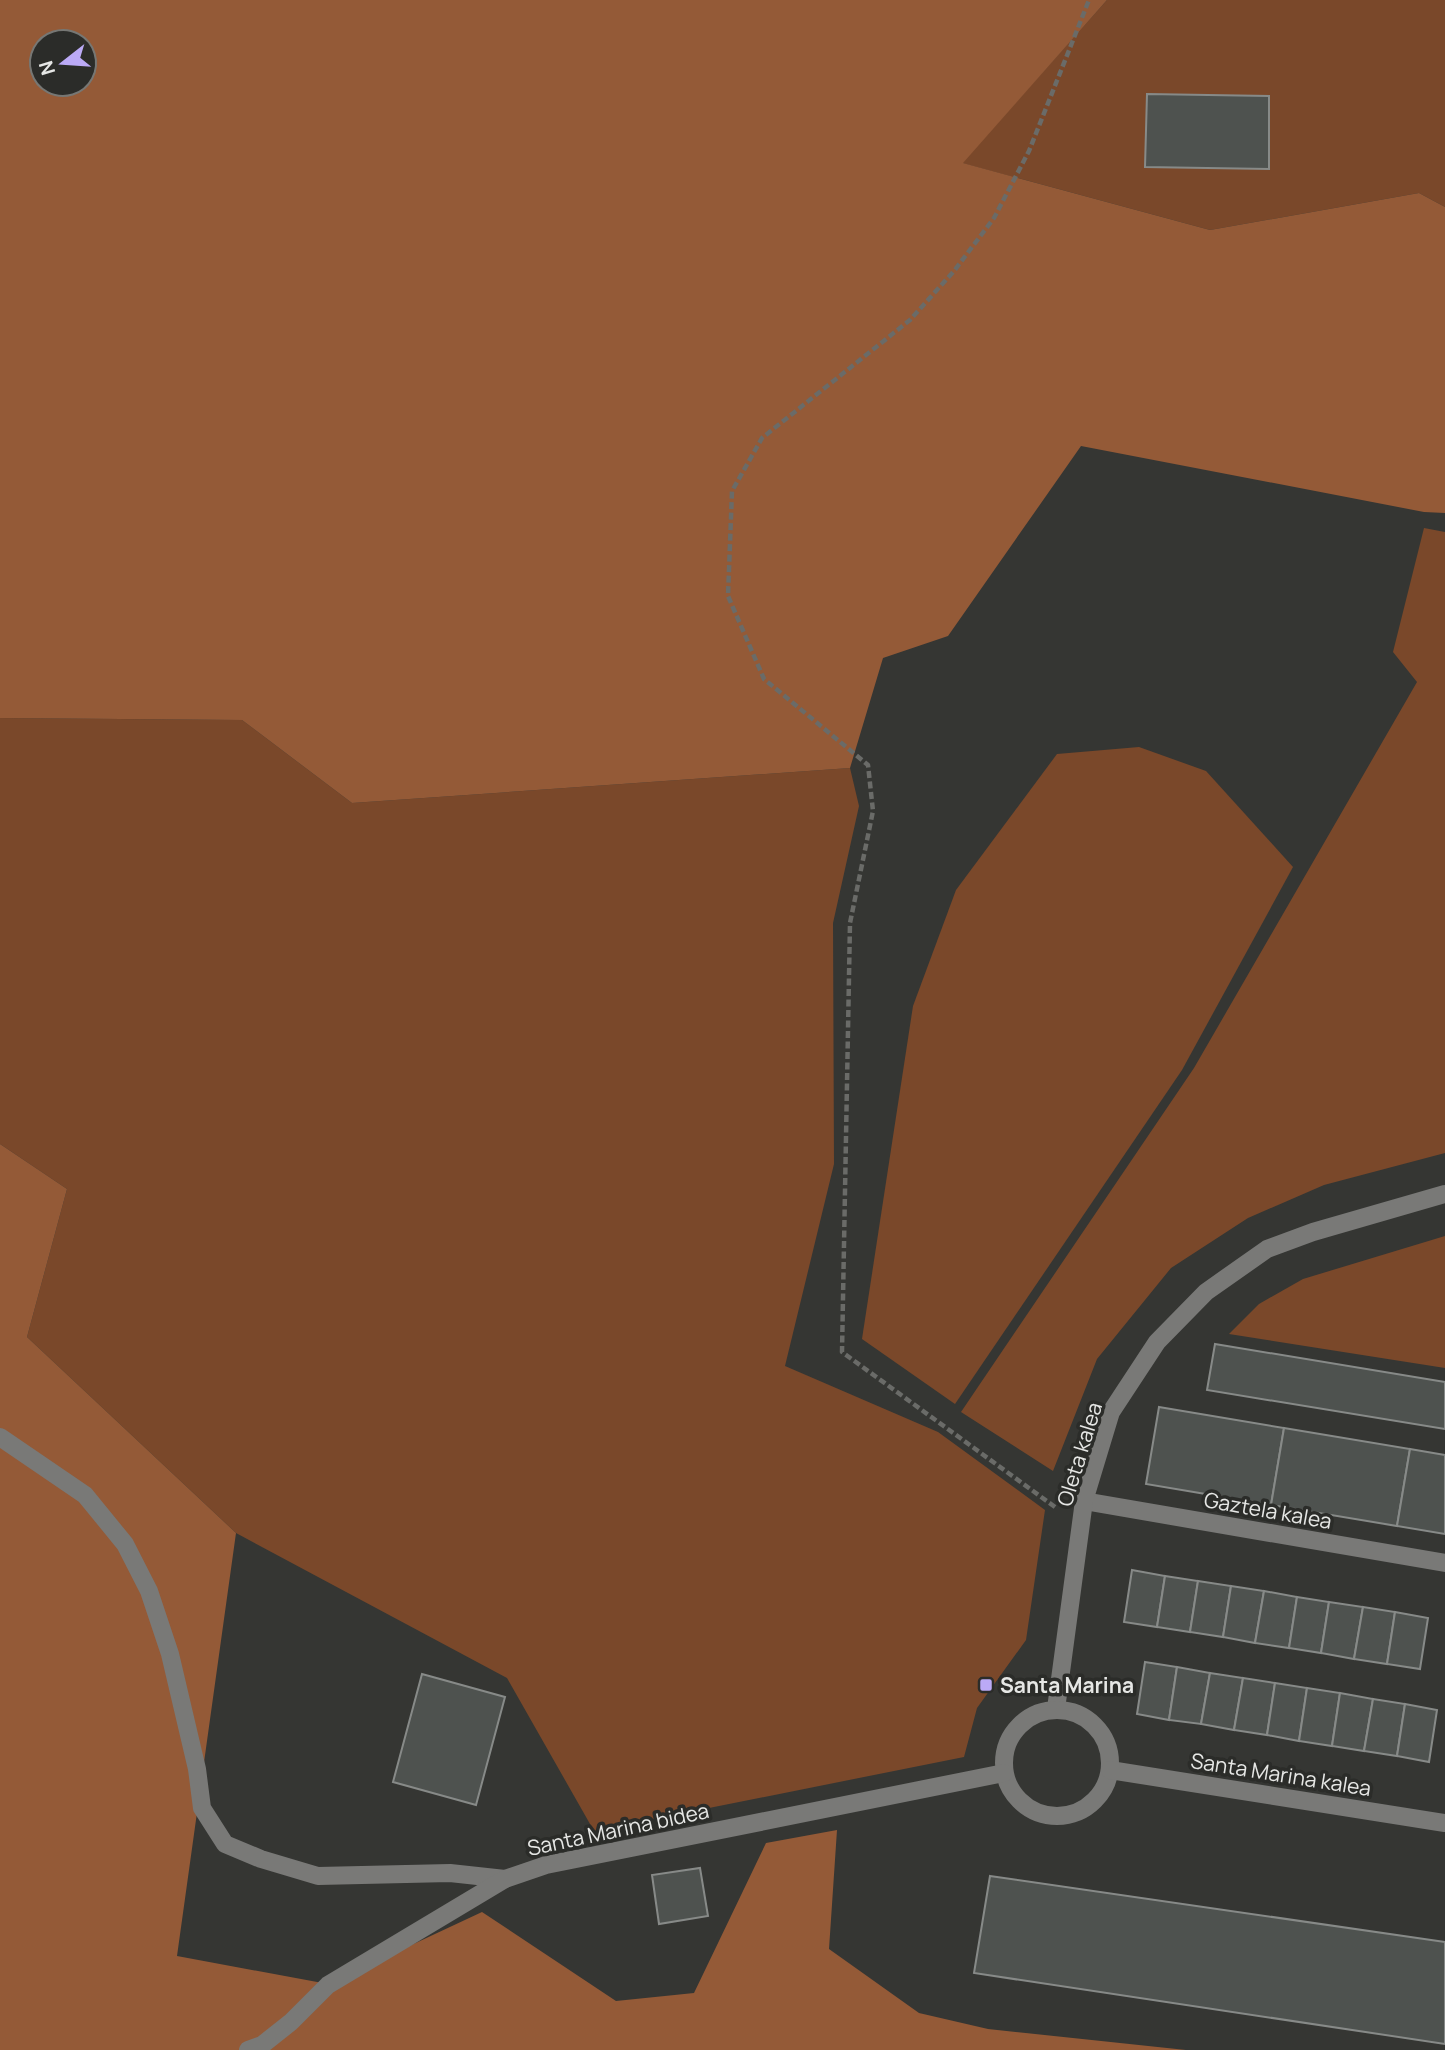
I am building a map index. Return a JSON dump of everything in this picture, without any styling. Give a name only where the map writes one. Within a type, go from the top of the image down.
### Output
[{"type":"street","name":"Oleta kalea","points":[[1056,1709],[1084,1501],[1111,1412],[1157,1342],[1206,1292],[1267,1249],[1313,1232],[1445,1194]]},
{"type":"street","points":[[0,1437],[85,1495],[125,1544],[149,1591],[170,1654],[197,1769],[202,1808],[225,1844],[261,1859],[318,1876],[450,1873],[505,1879]]},
{"type":"street","name":"Gaztela kalea","points":[[1084,1501],[1445,1563]]},
{"type":"street","points":[[1056,1709],[1074,1712],[1090,1721],[1102,1734],[1109,1752],[1110,1770],[1105,1787],[1096,1800],[1083,1810],[1067,1816],[1050,1816],[1034,1811],[1020,1802],[1004,1773],[1004,1754],[1010,1737],[1022,1722],[1037,1713],[1056,1709]]},
{"type":"street","name":"Santa Marina kalea","points":[[1110,1770],[1445,1823]]},
{"type":"street","name":"Santa Marina bidea","points":[[248,2050],[262,2045],[291,2022],[328,1984],[505,1879],[546,1865],[1004,1773]]},
{"type":"path","points":[[1081,1526],[842,1352],[850,923],[873,811],[868,765],[764,679],[728,596],[732,491],[762,438],[910,320],[994,218],[1029,151],[1089,0]]},
{"type":"shaded area","points":[[0,0],[1107,0],[963,163],[1210,230],[1419,193],[1445,207],[1445,513],[1424,512],[1081,446],[948,636],[883,658],[850,768],[352,803],[242,720],[0,718]]},
{"type":"shaded area","points":[[1107,0],[1445,0],[1445,207],[1419,193],[1210,230],[962,163]]},
{"type":"shaded area","points":[[1424,528],[1445,532],[1445,1153],[1324,1185],[1248,1218],[1171,1268],[1097,1359],[1053,1471],[961,1412],[1194,1068],[1417,682],[1393,652]]},
{"type":"shaded area","points":[[0,718],[242,720],[352,803],[850,768],[859,806],[833,923],[834,1164],[785,1366],[938,1432],[1045,1510],[1026,1640],[977,1708],[964,1757],[594,1831],[507,1678],[236,1533],[27,1337],[67,1189],[0,1144]]},
{"type":"shaded area","points":[[1139,747],[1206,771],[1293,867],[1182,1070],[955,1404],[862,1339],[913,1006],[956,890],[1057,754]]},
{"type":"shaded area","points":[[0,1144],[67,1189],[27,1337],[236,1533],[177,1956],[328,1984],[482,1912],[616,2001],[694,1993],[766,1843],[837,1830],[829,1949],[919,2013],[988,2029],[1186,2050],[0,2050]]},
{"type":"shaded area","points":[[1445,1236],[1445,1368],[1229,1334],[1259,1304],[1303,1279]]},
{"type":"building","points":[[1147,94],[1269,96],[1269,169],[1145,167]]},
{"type":"building","points":[[1215,1344],[1445,1382],[1445,1429],[1207,1390]]},
{"type":"building","points":[[1159,1407],[1284,1428],[1271,1505],[1146,1484]]},
{"type":"building","points":[[1284,1428],[1410,1449],[1397,1526],[1271,1505]]},
{"type":"building","points":[[1410,1449],[1445,1455],[1445,1534],[1397,1526]]},
{"type":"building","points":[[1132,1570],[1165,1576],[1157,1627],[1124,1622]]},
{"type":"building","points":[[1165,1576],[1198,1581],[1190,1632],[1157,1627]]},
{"type":"building","points":[[1198,1581],[1231,1586],[1223,1637],[1190,1632]]},
{"type":"building","points":[[1231,1586],[1264,1591],[1255,1643],[1223,1637]]},
{"type":"building","points":[[1264,1591],[1297,1597],[1289,1648],[1255,1643]]},
{"type":"building","points":[[1297,1597],[1329,1602],[1321,1653],[1289,1648]]},
{"type":"building","points":[[1329,1602],[1363,1607],[1354,1659],[1321,1653]]},
{"type":"building","points":[[1363,1607],[1395,1612],[1387,1664],[1354,1659]]},
{"type":"building","points":[[1395,1612],[1428,1618],[1420,1669],[1387,1664]]},
{"type":"building","points":[[1145,1662],[1177,1667],[1169,1720],[1137,1714]]},
{"type":"building","points":[[1177,1667],[1210,1673],[1201,1724],[1169,1720]]},
{"type":"building","points":[[1210,1673],[1243,1678],[1234,1730],[1201,1724]]},
{"type":"building","points":[[422,1674],[505,1697],[476,1805],[393,1782]]},
{"type":"building","points":[[1243,1678],[1275,1683],[1267,1735],[1234,1730]]},
{"type":"building","points":[[1275,1683],[1307,1688],[1299,1741],[1267,1735]]},
{"type":"building","points":[[1307,1688],[1340,1693],[1332,1746],[1299,1741]]},
{"type":"building","points":[[1340,1693],[1373,1699],[1364,1751],[1332,1746]]},
{"type":"building","points":[[1373,1699],[1405,1704],[1397,1756],[1364,1751]]},
{"type":"building","points":[[1405,1704],[1437,1710],[1429,1762],[1397,1756]]},
{"type":"building","points":[[700,1868],[708,1916],[659,1924],[652,1875]]},
{"type":"building","points":[[990,1876],[1445,1942],[1445,2044],[974,1973]]},
{"type":"place","name":"Santa Marina","points":[[986,1685]]}]
